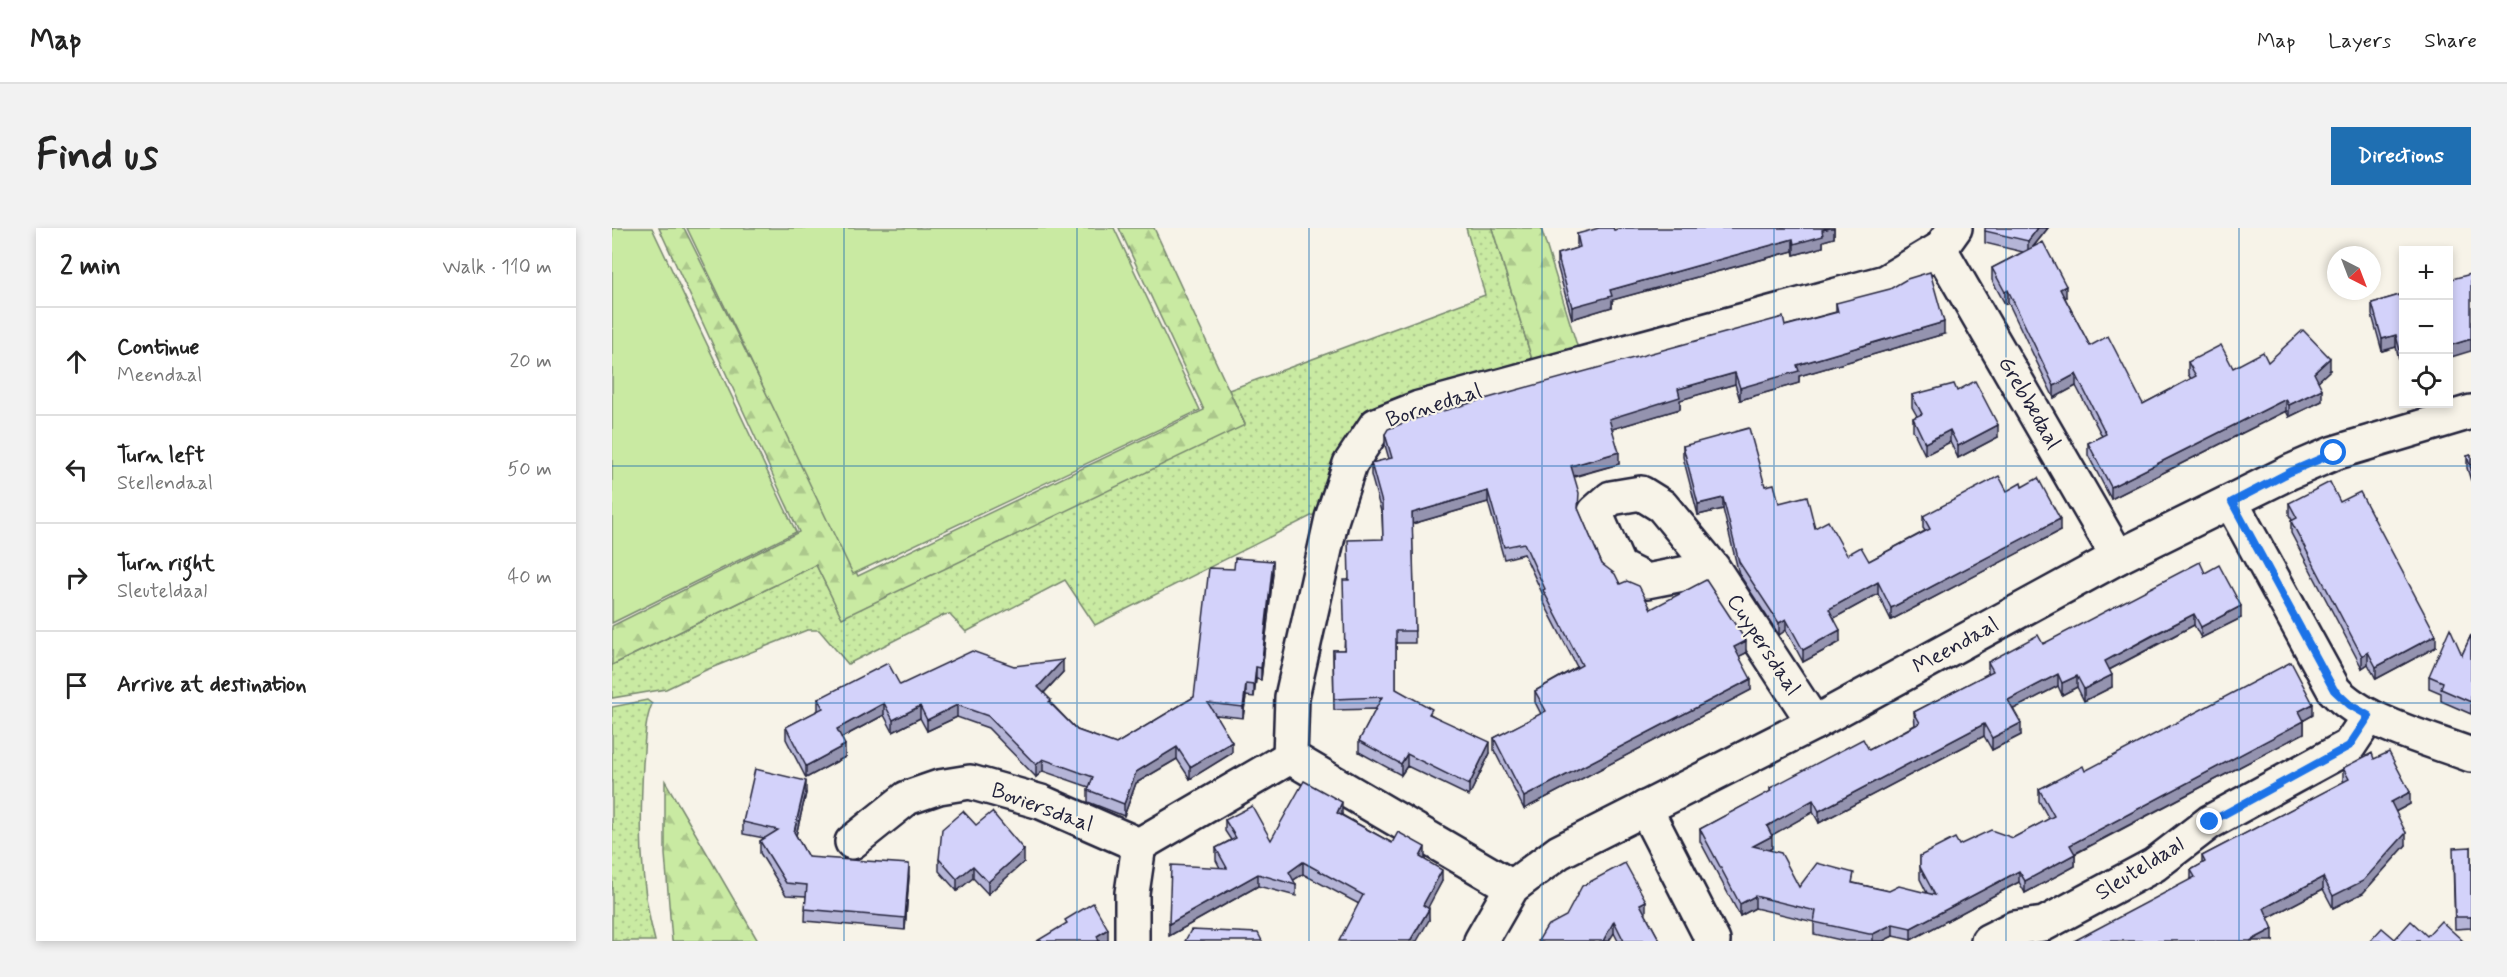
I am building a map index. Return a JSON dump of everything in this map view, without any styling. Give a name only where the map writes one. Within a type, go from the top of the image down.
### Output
[{"type":"street","name":"Grebbedaal","points":[[1947,238],[2118,557]]},
{"type":"street","name":"Bornedaal","points":[[1290,757],[1292,697],[1332,518],[1350,464],[1376,425],[1419,408],[1885,282],[1947,238]]},
{"type":"street","name":"Meendaal","points":[[1481,941],[1512,887],[1559,852],[1814,723],[2118,557],[2290,472],[2334,453],[2471,412]]},
{"type":"street","points":[[2232,502],[2334,690],[2350,705],[2369,716],[2471,755]]},
{"type":"street","name":"Cuypersdaal","points":[[1713,568],[1814,723]]},
{"type":"street","name":"Sleuteldaal","points":[[1988,941],[2014,928],[2044,924],[2154,865],[2210,822],[2349,746],[2369,716]]},
{"type":"street","points":[[1131,941],[1132,893],[1139,845],[1290,757],[1512,887]]},
{"type":"street","name":"Boviersdaal","points":[[852,842],[907,798],[939,787],[970,782],[1041,802],[1139,845]]},
{"type":"street","points":[[1645,808],[1713,941]]},
{"type":"green space","points":[[612,228],[652,228],[796,532],[612,623]]},
{"type":"green space","points":[[659,228],[684,228],[858,576],[1204,410],[1119,228],[1154,228],[1245,425],[842,618],[816,565],[612,665],[612,626],[799,532]]},
{"type":"green space","points":[[687,228],[1114,228],[1200,410],[853,574]]},
{"type":"green space","points":[[1466,228],[1492,228],[1534,366],[1385,412],[1333,505],[1095,625],[1065,580],[966,632],[949,614],[944,615],[848,664],[819,630],[807,630],[706,670],[666,689],[612,698],[612,665],[816,565],[842,617],[1245,424],[1229,390],[1485,295]]},
{"type":"green space","points":[[1492,228],[1541,228],[1579,352],[1534,366]]},
{"type":"green space","points":[[647,700],[652,704],[646,726],[643,763],[642,852],[646,897],[655,941],[612,941],[612,707]]},
{"type":"green space","points":[[665,781],[758,941],[672,941],[665,854]]},
{"type":"building","points":[[1599,228],[1613,228],[1614,230],[1621,228],[1830,228],[1822,230],[1823,236],[1794,244],[1793,239],[1610,290],[1612,296],[1572,307],[1557,254],[1580,247],[1577,234]]},
{"type":"building","points":[[1985,228],[2038,228],[2028,241],[1985,231]]},
{"type":"building","points":[[2043,242],[2066,286],[2060,289],[2090,346],[2108,336],[2143,404],[2196,376],[2188,362],[2221,345],[2233,368],[2263,352],[2268,362],[2303,330],[2330,358],[2314,373],[2322,389],[2289,405],[2286,399],[2111,487],[2088,443],[2106,434],[2076,374],[2054,386],[2008,290],[2005,292],[1992,268]]},
{"type":"building","points":[[1930,272],[1944,322],[1797,365],[1799,371],[1740,388],[1735,373],[1678,389],[1680,397],[1609,419],[1619,452],[1571,466],[1579,493],[1578,508],[1602,564],[1615,574],[1620,584],[1627,581],[1639,586],[1651,609],[1706,580],[1746,641],[1734,647],[1751,679],[1524,797],[1494,738],[1546,711],[1535,691],[1582,665],[1543,590],[1545,589],[1524,543],[1504,547],[1488,491],[1412,513],[1415,631],[1396,631],[1396,689],[1432,709],[1429,714],[1490,742],[1469,785],[1407,754],[1401,764],[1359,741],[1382,697],[1334,699],[1333,650],[1345,650],[1343,580],[1349,580],[1348,540],[1383,539],[1382,503],[1371,463],[1392,458],[1385,434],[1388,429],[1411,420],[1513,391],[1783,317],[1785,326],[1838,312],[1836,303],[1890,289],[1907,279]]},
{"type":"building","points":[[2471,274],[2471,339],[2453,344],[2453,300],[2453,279]]},
{"type":"building","points":[[2399,295],[2399,347],[2396,335],[2382,339],[2372,303]]},
{"type":"building","points":[[1975,381],[1998,425],[1958,446],[1950,430],[1925,443],[1913,418],[1922,414],[1912,395],[1954,384],[1957,391]]},
{"type":"building","points":[[1749,428],[1765,486],[1774,484],[1779,503],[1807,496],[1815,528],[1828,521],[1847,555],[1861,547],[1869,561],[1930,529],[1923,516],[1999,476],[2007,491],[2021,483],[2022,487],[2038,478],[2060,519],[1891,608],[1878,582],[1829,609],[1840,630],[1803,650],[1786,619],[1779,623],[1739,562],[1723,498],[1698,504],[1683,446]]},
{"type":"building","points":[[2471,455],[2471,469],[2467,456]]},
{"type":"building","points":[[2330,482],[2340,502],[2360,492],[2436,635],[2376,667],[2368,652],[2362,656],[2291,521],[2297,518],[2289,503]]},
{"type":"building","points":[[1235,558],[1273,561],[1261,668],[1256,667],[1254,685],[1246,684],[1243,707],[1208,703],[1232,742],[1190,767],[1177,747],[1136,772],[1124,804],[1088,790],[1093,777],[1043,759],[1036,765],[988,716],[957,705],[927,720],[920,706],[893,720],[884,703],[837,729],[845,745],[806,766],[786,727],[823,708],[818,699],[888,663],[900,685],[972,651],[1014,666],[1063,660],[1038,687],[1051,700],[1049,702],[1077,730],[1116,744],[1194,697],[1209,568],[1234,569]]},
{"type":"building","points":[[2200,562],[2205,573],[2219,565],[2241,606],[2201,627],[2194,614],[2155,634],[2105,661],[2112,675],[2084,689],[2077,676],[2062,683],[2058,674],[2008,700],[2021,723],[1992,738],[1984,724],[1819,811],[1813,800],[1767,826],[1772,836],[1753,846],[1781,853],[1799,887],[1817,863],[1854,873],[1852,883],[1889,891],[1899,886],[1935,895],[1920,867],[1920,856],[1955,838],[1959,845],[1991,830],[2013,838],[2054,816],[2039,789],[2083,766],[2085,771],[2291,662],[2313,704],[2299,711],[2304,721],[2070,845],[2075,854],[2025,881],[2019,871],[1911,928],[1893,924],[1869,934],[1814,922],[1816,911],[1755,896],[1740,904],[1700,829],[1771,791],[1770,788],[1863,739],[1869,750],[1920,723],[1914,712],[1993,671],[1988,662],[2038,635],[2043,644]]},
{"type":"building","points":[[2450,628],[2462,655],[2471,635],[2471,702],[2441,689],[2443,682],[2429,676]]},
{"type":"building","points":[[2389,752],[2410,792],[2391,802],[2406,833],[2363,881],[2333,896],[2323,877],[2264,908],[2273,929],[2250,941],[2074,941],[2195,877],[2191,870],[2205,862],[2202,856],[2349,779],[2343,768],[2372,753],[2374,759]]},
{"type":"building","points":[[755,769],[806,781],[794,832],[808,857],[909,864],[905,918],[805,909],[807,885],[786,883],[760,841],[778,830],[743,822]]},
{"type":"building","points":[[1304,781],[1342,802],[1337,813],[1392,843],[1398,832],[1425,847],[1420,857],[1442,870],[1423,905],[1429,909],[1410,941],[1339,941],[1363,895],[1303,862],[1289,872],[1296,885],[1258,874],[1169,924],[1171,865],[1227,868],[1216,848],[1236,838],[1225,820],[1252,806],[1271,840]]},
{"type":"building","points":[[963,811],[976,825],[992,812],[1024,850],[988,882],[973,866],[957,879],[939,859],[942,829]]},
{"type":"building","points":[[2471,847],[2471,917],[2455,917],[2453,848]]},
{"type":"building","points":[[1625,863],[1646,901],[1640,904],[1660,941],[1624,941],[1614,921],[1603,941],[1538,941],[1547,926],[1566,916],[1582,886]]},
{"type":"building","points":[[1093,903],[1108,929],[1097,936],[1099,941],[1037,941],[1067,923],[1065,920]]},
{"type":"building","points":[[2411,921],[2427,936],[2441,921],[2463,941],[2370,941],[2382,928],[2395,939]]},
{"type":"building","points":[[1191,930],[1258,933],[1262,941],[1185,941]]},
{"type":"route","points":[[2210,822],[2349,746],[2369,716],[2350,705],[2334,690],[2232,502],[2290,472],[2334,453]]}]
